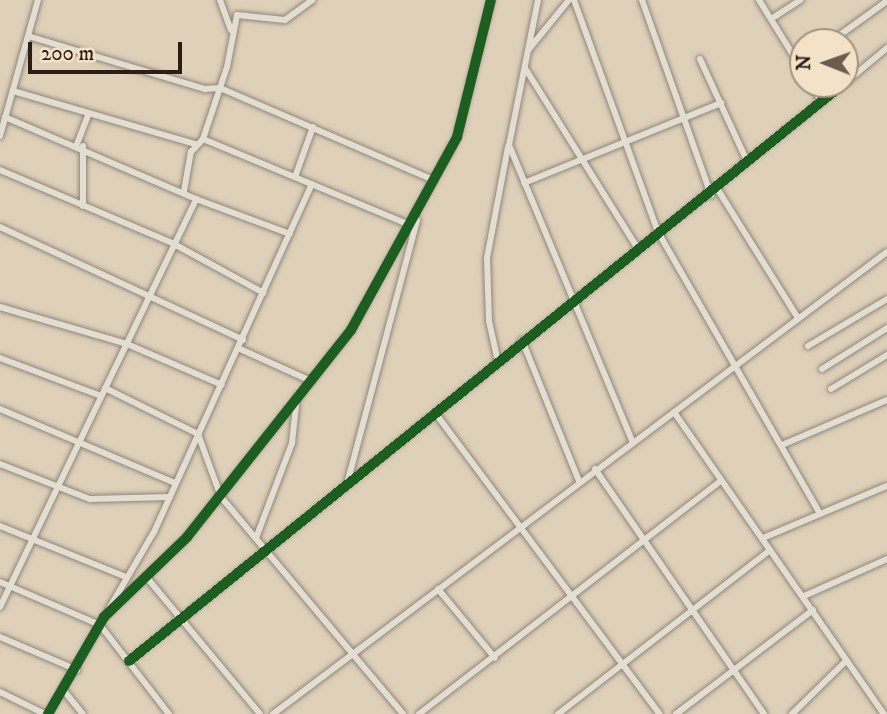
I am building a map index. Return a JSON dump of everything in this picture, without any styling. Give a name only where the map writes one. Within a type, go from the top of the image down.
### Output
[{"type":"street","points":[[0,136],[38,0]]},
{"type":"street","points":[[220,0],[232,36]]},
{"type":"street","points":[[184,191],[195,144],[203,139],[241,12],[285,20],[313,0]]},
{"type":"street","points":[[104,617],[148,579],[220,498],[351,330],[417,218],[458,133],[491,0]]},
{"type":"street","points":[[498,362],[489,321],[487,258],[538,0]]},
{"type":"street","points":[[527,50],[572,0],[658,232],[737,365],[818,510]]},
{"type":"street","points":[[642,0],[711,195]]},
{"type":"street","points":[[759,0],[789,48]]},
{"type":"street","points":[[771,19],[800,0]]},
{"type":"street","points":[[849,28],[887,1]]},
{"type":"street","points":[[28,36],[205,89],[220,88],[434,180]]},
{"type":"street","points":[[859,71],[887,48]]},
{"type":"street","points":[[700,60],[747,161]]},
{"type":"street","points":[[525,68],[638,249]]},
{"type":"street","points":[[13,91],[195,144]]},
{"type":"street","points":[[820,98],[822,102]]},
{"type":"street","points":[[129,661],[182,621],[348,480],[436,414],[522,340],[573,303],[658,232],[718,190],[747,161],[827,98]]},
{"type":"street","points":[[524,183],[583,158],[686,121],[721,103]]},
{"type":"street","points":[[83,206],[80,145],[88,115]]},
{"type":"street","points":[[5,117],[80,145],[184,191],[196,199],[290,234]]},
{"type":"street","points":[[295,177],[313,127]]},
{"type":"street","points":[[203,139],[412,226]]},
{"type":"street","points":[[509,145],[632,440]]},
{"type":"street","points":[[0,170],[174,244],[264,293]]},
{"type":"street","points":[[0,692],[46,714],[65,692],[124,576],[170,497],[240,349],[312,184]]},
{"type":"street","points":[[718,190],[798,318]]},
{"type":"street","points":[[0,607],[28,540],[127,344],[196,199]]},
{"type":"street","points":[[348,480],[417,218]]},
{"type":"street","points":[[0,227],[150,294],[243,340]]},
{"type":"street","points":[[273,714],[632,440],[674,412],[887,252]]},
{"type":"street","points":[[808,346],[887,299]]},
{"type":"street","points":[[0,307],[127,344],[222,384]]},
{"type":"street","points":[[822,369],[887,328]]},
{"type":"street","points":[[522,340],[579,481]]},
{"type":"street","points":[[240,349],[312,382]]},
{"type":"street","points":[[831,389],[887,355]]},
{"type":"street","points":[[0,358],[101,396]]},
{"type":"street","points":[[105,388],[198,434],[220,498],[403,714]]},
{"type":"street","points":[[256,538],[292,443],[297,397]]},
{"type":"street","points":[[782,445],[887,400]]},
{"type":"street","points":[[0,409],[77,439],[175,483]]},
{"type":"street","points":[[674,412],[804,596],[845,662],[886,714]]},
{"type":"street","points":[[436,414],[523,524],[660,714]]},
{"type":"street","points":[[0,464],[54,487],[100,500],[170,497]]},
{"type":"street","points":[[595,469],[691,614],[764,714]]},
{"type":"street","points":[[419,714],[721,481]]},
{"type":"street","points":[[764,538],[818,510],[887,486]]},
{"type":"street","points":[[0,526],[28,540],[124,576]]},
{"type":"street","points":[[558,714],[691,614],[770,550]]},
{"type":"street","points":[[804,596],[887,559]]},
{"type":"street","points":[[148,579],[260,714]]},
{"type":"street","points":[[0,582],[100,625],[169,714]]},
{"type":"street","points":[[438,589],[495,658]]},
{"type":"street","points":[[676,714],[813,610]]},
{"type":"street","points":[[0,637],[77,670]]},
{"type":"street","points":[[792,714],[845,662]]},
{"type":"street","points":[[65,692],[83,714]]},
{"type":"cycle path","points":[[48,714],[104,617],[187,537],[351,330],[457,137],[491,0]]},
{"type":"cycle path","points":[[129,661],[826,98]]}]
